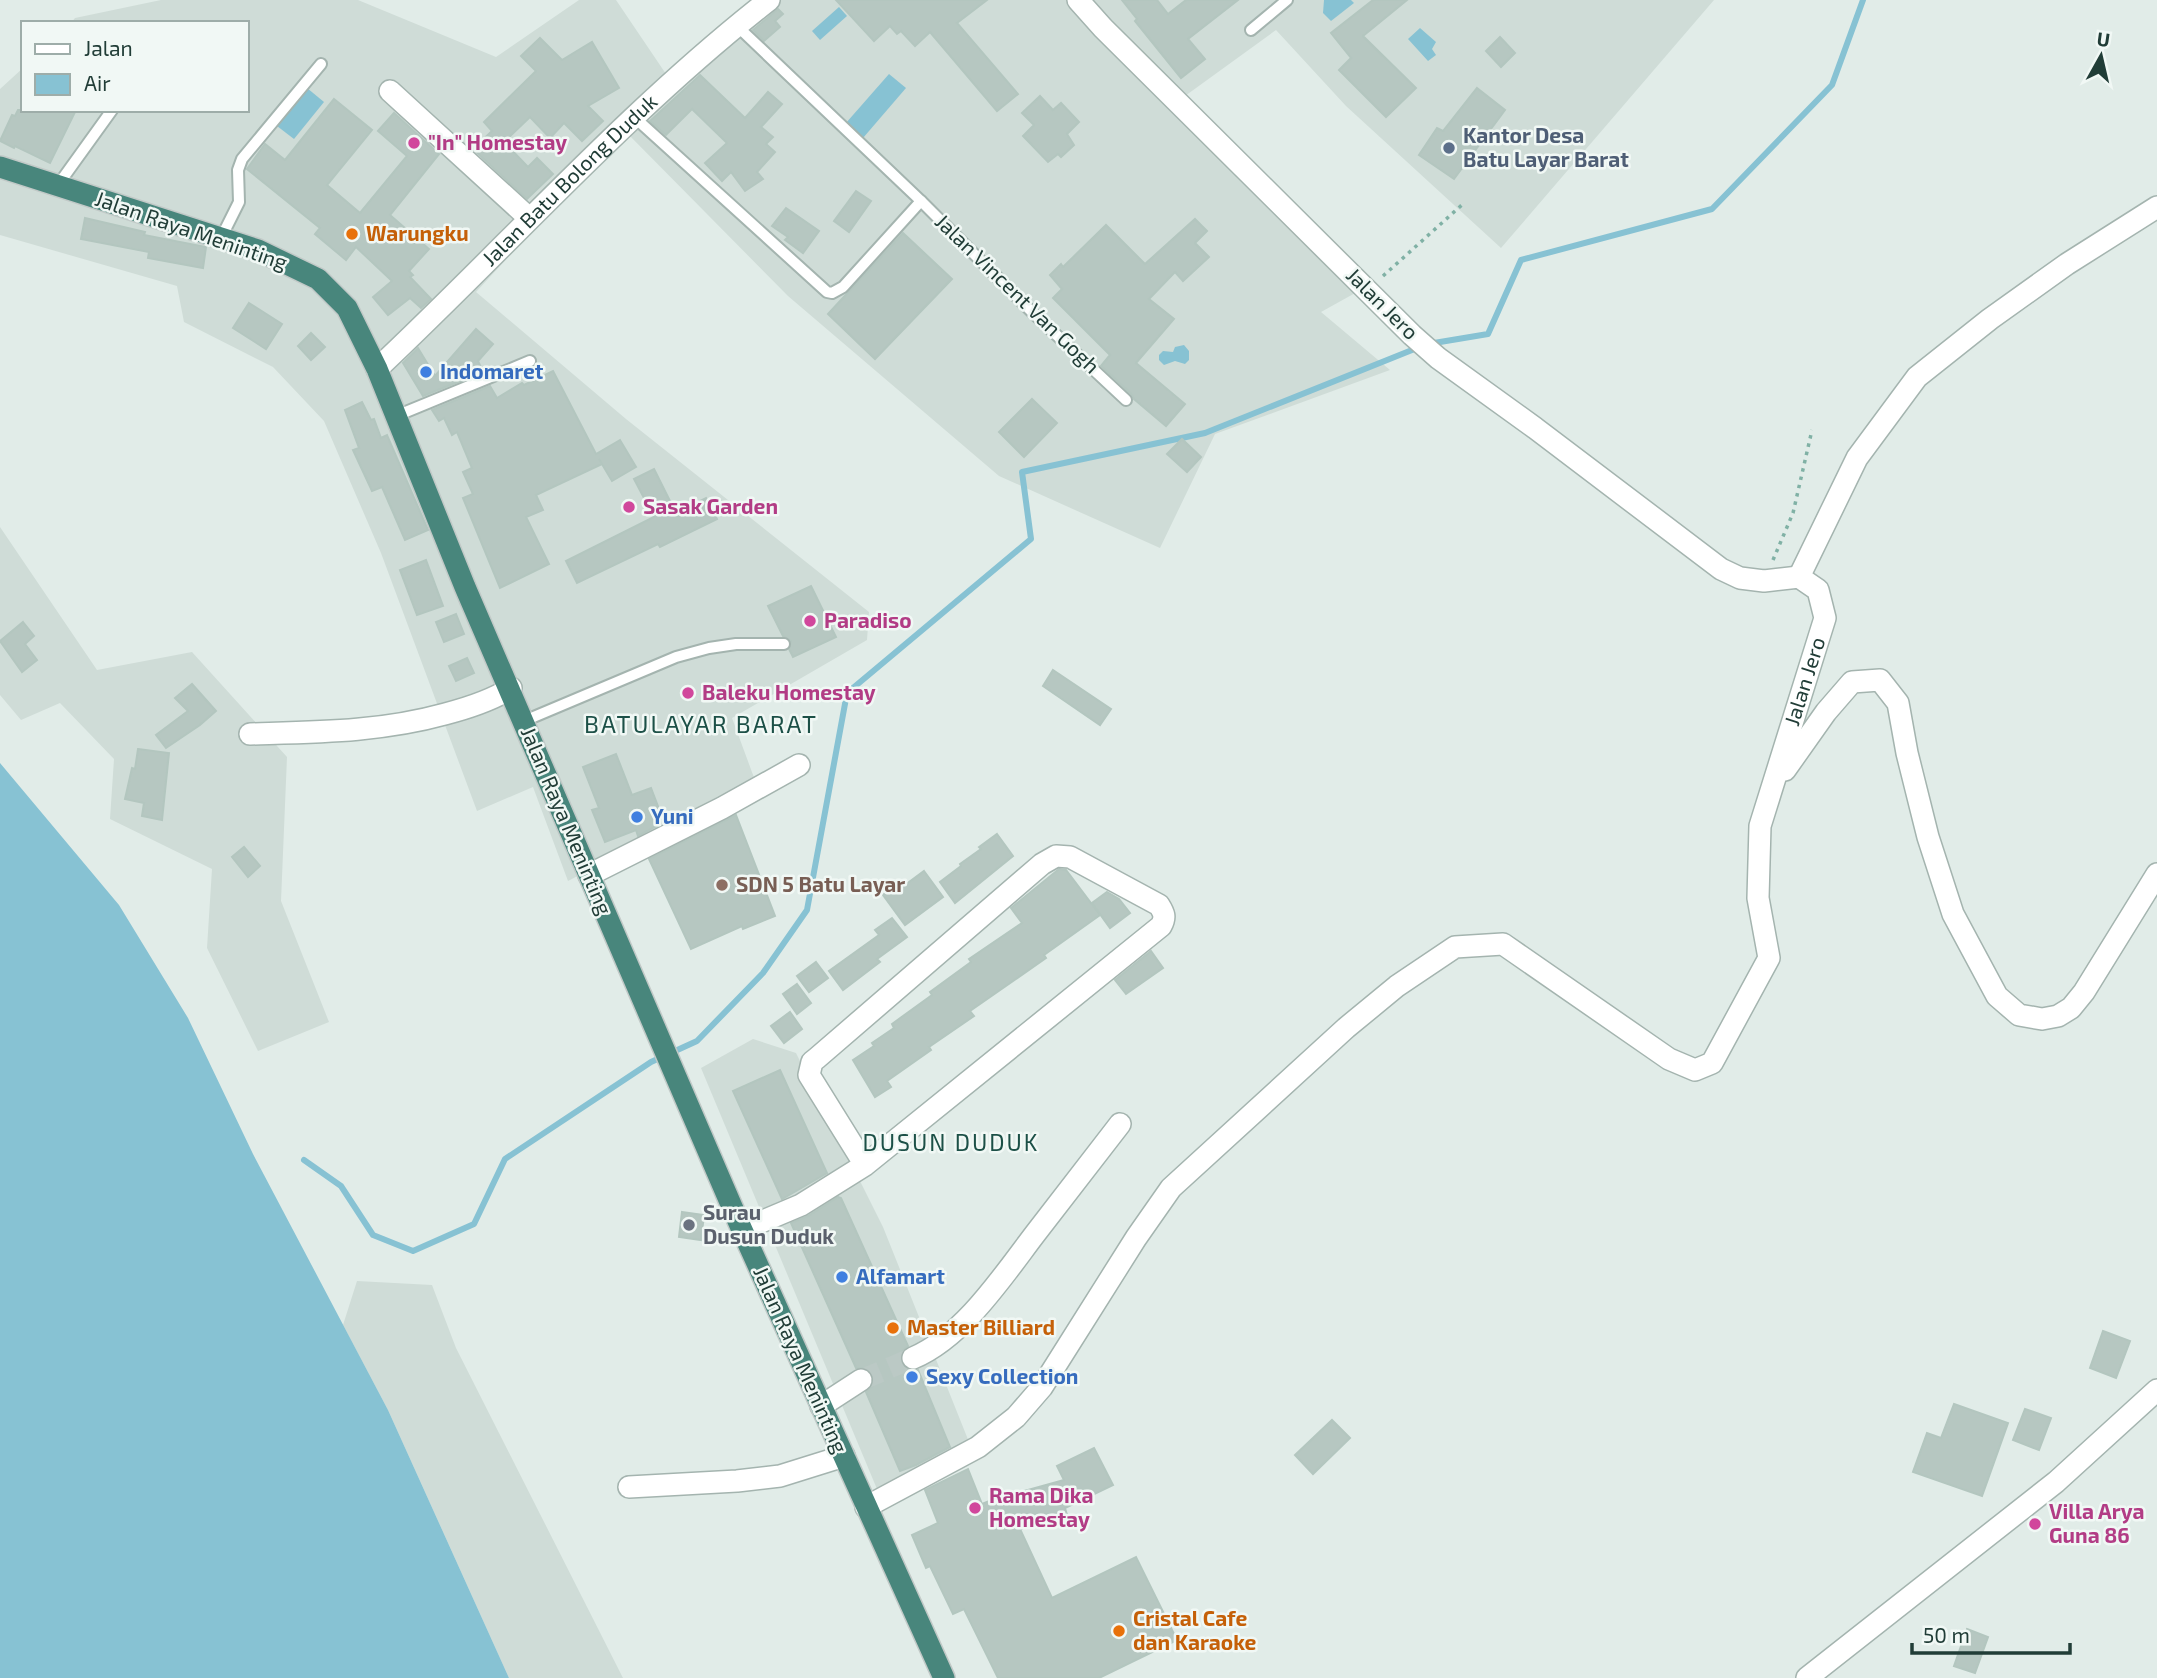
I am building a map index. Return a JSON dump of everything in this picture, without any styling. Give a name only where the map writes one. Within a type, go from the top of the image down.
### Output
[{"type":"highway","name":"Jalan Raya Meninting","points":[[0,167],[283,260],[318,279],[346,308],[377,369],[465,587],[742,1230],[944,1678]]},
{"type":"street","name":"Jalan Batu Bolong Duduk","points":[[377,369],[633,116],[736,25],[769,0]]},
{"type":"street","name":"Jalan Jero","points":[[1078,0],[1103,28],[1438,358],[1721,569],[1740,578],[1764,581],[1798,577],[1818,590],[1825,618],[1774,785]]},
{"type":"street","points":[[390,91],[529,218]]},
{"type":"street","points":[[1798,577],[1857,458],[1917,377],[2067,264],[2157,207]]},
{"type":"street","name":"Jalan Jero","points":[[1774,785],[1826,712],[1852,682],[1880,680],[1898,703],[1907,753],[1928,837],[1954,915],[1997,996],[2020,1015],[2042,1019],[2057,1016],[2071,1008],[2084,992],[2157,874]]},
{"type":"street","points":[[250,734],[331,732],[391,726],[462,709],[496,698],[510,688]]},
{"type":"street","points":[[589,875],[698,821],[799,765]]},
{"type":"street","points":[[866,1507],[978,1447],[1016,1417],[1042,1387],[1136,1238],[1171,1188],[1346,1028],[1397,986],[1455,947],[1503,944],[1669,1059],[1695,1070],[1712,1063],[1769,958],[1758,898],[1760,826],[1774,785]]},
{"type":"street","points":[[742,1230],[802,1205],[864,1165],[1161,926],[1164,913],[1158,905],[1070,857],[1056,856],[1042,864],[812,1062],[809,1076],[864,1165]]},
{"type":"street","points":[[913,1358],[929,1351],[955,1330],[1000,1279],[1121,1124]]},
{"type":"street","points":[[821,1406],[861,1380]]},
{"type":"street","points":[[1807,1678],[2056,1482],[2157,1390]]},
{"type":"street","points":[[629,1487],[780,1476],[844,1456]]},
{"type":"lane","points":[[1251,30],[1287,0]]},
{"type":"lane","points":[[736,25],[921,201]]},
{"type":"lane","points":[[221,238],[239,202],[238,170],[242,159],[321,64]]},
{"type":"lane","points":[[58,185],[111,112]]},
{"type":"lane","name":"Jalan Vincent Van Gogh","points":[[633,116],[827,292],[832,293],[843,287],[921,201],[1034,314],[1126,400]]},
{"type":"lane","points":[[396,416],[530,361]]},
{"type":"lane","points":[[524,721],[676,657],[736,644],[784,644]]},
{"type":"path","points":[[1368,289],[1464,203]]},
{"type":"path","points":[[1764,581],[1793,513],[1812,430]]},
{"type":"shaded area","points":[[161,0],[358,0],[496,57],[579,0],[616,0],[666,74],[756,0],[1714,0],[1501,248],[1346,106],[1276,30],[1185,96],[1375,282],[1321,312],[1390,370],[1215,434],[1160,548],[999,476],[788,296],[625,131],[476,292],[626,419],[869,612],[867,640],[732,718],[756,783],[568,881],[533,787],[477,811],[381,553],[324,421],[273,367],[184,322],[177,286],[0,235],[0,89],[21,70],[21,112],[248,112],[248,21],[73,21],[75,18]]},
{"type":"shaded area","points":[[0,527],[97,670],[192,652],[287,757],[281,901],[329,1022],[258,1051],[207,948],[212,869],[110,819],[114,759],[60,703],[21,720],[0,695]]},
{"type":"shaded area","points":[[753,1039],[796,1053],[883,1227],[971,1447],[877,1489],[701,1068]]},
{"type":"shaded area","points":[[357,1281],[432,1285],[456,1348],[623,1678],[509,1678],[388,1410],[343,1325]]},
{"type":"water","points":[[1324,0],[1351,0],[1354,3],[1331,21],[1323,13]]},
{"type":"water","points":[[839,7],[847,16],[820,40],[812,31]]},
{"type":"water","points":[[1420,28],[1436,42],[1432,49],[1436,55],[1428,61],[1408,39]]},
{"type":"water","points":[[889,74],[906,88],[863,138],[846,123]]},
{"type":"water","points":[[307,88],[324,102],[294,139],[277,126]]},
{"type":"water","points":[[1184,345],[1189,351],[1189,360],[1185,364],[1175,361],[1164,365],[1159,360],[1163,351],[1173,352],[1175,347]]},
{"type":"water","points":[[0,763],[119,905],[188,1018],[253,1154],[388,1410],[509,1678],[0,1678]]},
{"type":"building","points":[[836,0],[987,0],[957,23],[1018,94],[997,111],[930,32],[915,46],[901,31],[897,34],[890,26],[874,41]]},
{"type":"building","points":[[1122,0],[1157,0],[1168,14],[1186,0],[1238,0],[1188,39],[1205,59],[1181,78],[1135,21],[1137,19]]},
{"type":"building","points":[[1373,0],[1407,0],[1363,36],[1416,88],[1386,117],[1339,70],[1351,58],[1331,33]]},
{"type":"building","points":[[778,9],[783,14],[775,21],[780,27],[764,41],[753,30]]},
{"type":"building","points":[[1500,37],[1515,53],[1501,67],[1486,51]]},
{"type":"building","points":[[540,38],[562,60],[592,42],[619,88],[588,106],[603,121],[582,141],[564,123],[550,138],[530,117],[504,142],[528,167],[537,158],[553,174],[527,199],[473,149],[492,131],[484,122],[536,71],[521,56]]},
{"type":"building","points":[[700,75],[745,118],[768,92],[782,104],[761,127],[773,137],[766,144],[775,152],[757,172],[763,179],[745,191],[731,172],[722,181],[705,163],[727,143],[692,109],[666,135],[650,121]]},
{"type":"building","points":[[1477,88],[1505,110],[1454,179],[1419,155],[1437,128],[1443,131]]},
{"type":"building","points":[[1040,96],[1053,110],[1061,103],[1079,122],[1067,134],[1074,145],[1061,157],[1058,154],[1048,162],[1023,136],[1034,125],[1022,113]]},
{"type":"building","points":[[334,99],[372,130],[327,185],[360,213],[407,156],[378,131],[394,113],[439,154],[390,215],[429,249],[409,271],[413,275],[410,277],[431,299],[421,308],[410,298],[388,315],[373,297],[392,281],[356,247],[346,260],[315,234],[320,228],[247,169],[265,144],[285,160]]},
{"type":"building","points":[[18,110],[75,112],[50,163],[0,141],[12,115],[15,116]]},
{"type":"building","points":[[856,191],[871,201],[849,232],[834,221]]},
{"type":"building","points":[[786,208],[819,231],[803,253],[785,240],[788,237],[772,226]]},
{"type":"building","points":[[85,218],[145,232],[144,235],[206,247],[203,268],[148,258],[149,252],[81,239]]},
{"type":"building","points":[[1195,219],[1207,231],[1195,243],[1209,257],[1183,281],[1175,272],[1149,299],[1174,319],[1136,363],[1185,404],[1166,426],[1101,366],[1110,355],[1053,298],[1062,289],[1050,275],[1061,264],[1063,267],[1106,225],[1145,264]]},
{"type":"building","points":[[903,233],[952,279],[875,359],[828,314]]},
{"type":"building","points":[[249,303],[282,324],[266,349],[233,328]]},
{"type":"building","points":[[476,329],[493,344],[478,361],[483,372],[423,396],[403,363],[418,348],[435,376]]},
{"type":"building","points":[[311,333],[325,347],[311,360],[298,346]]},
{"type":"building","points":[[553,371],[596,454],[620,440],[636,467],[612,481],[602,464],[536,495],[543,510],[526,517],[549,564],[500,588],[463,498],[473,494],[463,472],[472,468],[457,432],[452,435],[444,418],[439,421],[432,410],[490,386],[497,398],[522,383],[524,385]]},
{"type":"building","points":[[1032,399],[1057,423],[1024,457],[999,432]]},
{"type":"building","points":[[362,402],[371,420],[374,419],[381,438],[387,435],[428,530],[405,540],[382,487],[372,491],[353,450],[359,448],[345,410]]},
{"type":"building","points":[[1182,439],[1201,457],[1187,472],[1167,454]]},
{"type":"building","points":[[654,469],[676,513],[706,498],[717,519],[577,583],[566,561],[654,517],[634,479]]},
{"type":"building","points":[[426,560],[443,606],[417,615],[400,570]]},
{"type":"building","points":[[811,586],[836,637],[793,657],[789,649],[791,641],[783,636],[768,606]]},
{"type":"building","points":[[456,614],[464,634],[444,642],[436,622]]},
{"type":"building","points":[[23,622],[34,636],[25,644],[37,660],[22,672],[0,641]]},
{"type":"building","points":[[467,658],[474,673],[456,681],[449,666]]},
{"type":"building","points":[[1053,670],[1111,709],[1100,725],[1043,686]]},
{"type":"building","points":[[192,684],[216,711],[166,748],[156,735],[188,711],[175,698]]},
{"type":"building","points":[[138,749],[169,753],[162,820],[142,816],[144,803],[125,799],[132,768],[135,769]]},
{"type":"building","points":[[616,754],[632,795],[651,788],[664,822],[638,836],[636,830],[605,842],[592,810],[599,808],[583,767]]},
{"type":"building","points":[[736,815],[775,916],[743,929],[742,926],[691,949],[649,859]]},
{"type":"building","points":[[997,834],[1013,856],[955,903],[940,882]]},
{"type":"building","points":[[244,847],[260,866],[248,877],[232,857]]},
{"type":"building","points":[[1059,869],[1066,870],[1100,915],[1044,955],[1046,958],[970,1011],[974,1016],[887,1081],[891,1087],[875,1097],[853,1060],[894,1028],[892,1024],[932,995],[930,992],[971,962],[969,959],[1022,923],[1011,908]]},
{"type":"building","points":[[924,871],[943,897],[905,925],[883,895],[902,881],[905,885]]},
{"type":"building","points":[[1107,892],[1119,899],[1130,913],[1110,928],[1092,903]]},
{"type":"building","points":[[892,918],[907,937],[877,959],[880,962],[843,990],[829,971],[879,935],[875,930]]},
{"type":"building","points":[[1151,951],[1163,968],[1126,994],[1115,980]]},
{"type":"building","points":[[816,962],[828,978],[809,992],[797,976]]},
{"type":"building","points":[[797,984],[811,1003],[797,1014],[783,994]]},
{"type":"building","points":[[790,1012],[802,1029],[784,1043],[771,1026]]},
{"type":"building","points":[[780,1070],[827,1173],[782,1199],[733,1091]]},
{"type":"building","points":[[838,1197],[841,1198],[908,1346],[902,1352],[901,1363],[907,1369],[918,1370],[950,1447],[900,1471],[866,1392],[873,1385],[872,1373],[866,1368],[856,1368],[791,1223],[808,1216]]},
{"type":"building","points":[[682,1212],[704,1215],[701,1240],[679,1237]]},
{"type":"building","points":[[2103,1331],[2130,1341],[2116,1378],[2090,1368]]},
{"type":"building","points":[[1954,1404],[2008,1423],[1982,1496],[1913,1472],[1927,1433],[1941,1438]]},
{"type":"building","points":[[2025,1409],[2051,1418],[2039,1450],[2013,1440]]},
{"type":"building","points":[[1332,1420],[1350,1438],[1313,1474],[1295,1455]]},
{"type":"building","points":[[1094,1448],[1113,1485],[1065,1508],[1067,1515],[1020,1529],[1052,1598],[1136,1557],[1177,1640],[1099,1678],[998,1678],[964,1609],[953,1614],[930,1566],[926,1568],[912,1535],[938,1523],[925,1490],[968,1469],[982,1504],[1009,1493],[1010,1495],[1064,1480],[1057,1466]]},
{"type":"building","points":[[1967,1629],[1988,1637],[1975,1673],[1954,1666]]},
{"type":"waterway","points":[[1428,344],[1488,334],[1521,260],[1712,209],[1832,85],[1863,0]]},
{"type":"waterway","points":[[304,1160],[341,1186],[373,1235],[413,1251],[474,1224],[505,1159],[651,1062],[697,1041],[763,973],[807,910],[847,693],[1031,539],[1022,472],[1205,433],[1417,348]]},
{"type":"tunnel","points":[[861,1380],[913,1358]]},
{"type":"place","name":"\"In\" Homestay","points":[[414,143]]},
{"type":"place","name":"Kantor Desa Batu Layar Barat","points":[[1449,148]]},
{"type":"place","name":"Warungku","points":[[352,234]]},
{"type":"place","name":"Indomaret","points":[[426,372]]},
{"type":"place","name":"Sasak Garden","points":[[629,507]]},
{"type":"place","name":"Paradiso","points":[[810,621]]},
{"type":"place","name":"Baleku Homestay","points":[[688,693]]},
{"type":"place","name":"Yuni","points":[[637,817]]},
{"type":"place","name":"SDN 5 Batu Layar","points":[[722,885]]},
{"type":"place","name":"Surau Dusun Duduk","points":[[689,1225]]},
{"type":"place","name":"Alfamart","points":[[842,1277]]},
{"type":"place","name":"Master Billiard","points":[[893,1328]]},
{"type":"place","name":"Sexy Collection","points":[[912,1377]]},
{"type":"place","name":"Rama Dika Homestay","points":[[975,1508]]},
{"type":"place","name":"Villa Arya Guna 86","points":[[2035,1524]]},
{"type":"place","name":"Cristal Cafe dan Karaoke","points":[[1119,1631]]},
{"type":"district","name":"BATULAYAR BARAT","points":[[701,725]]},
{"type":"district","name":"DUSUN DUDUK","points":[[951,1143]]}]
